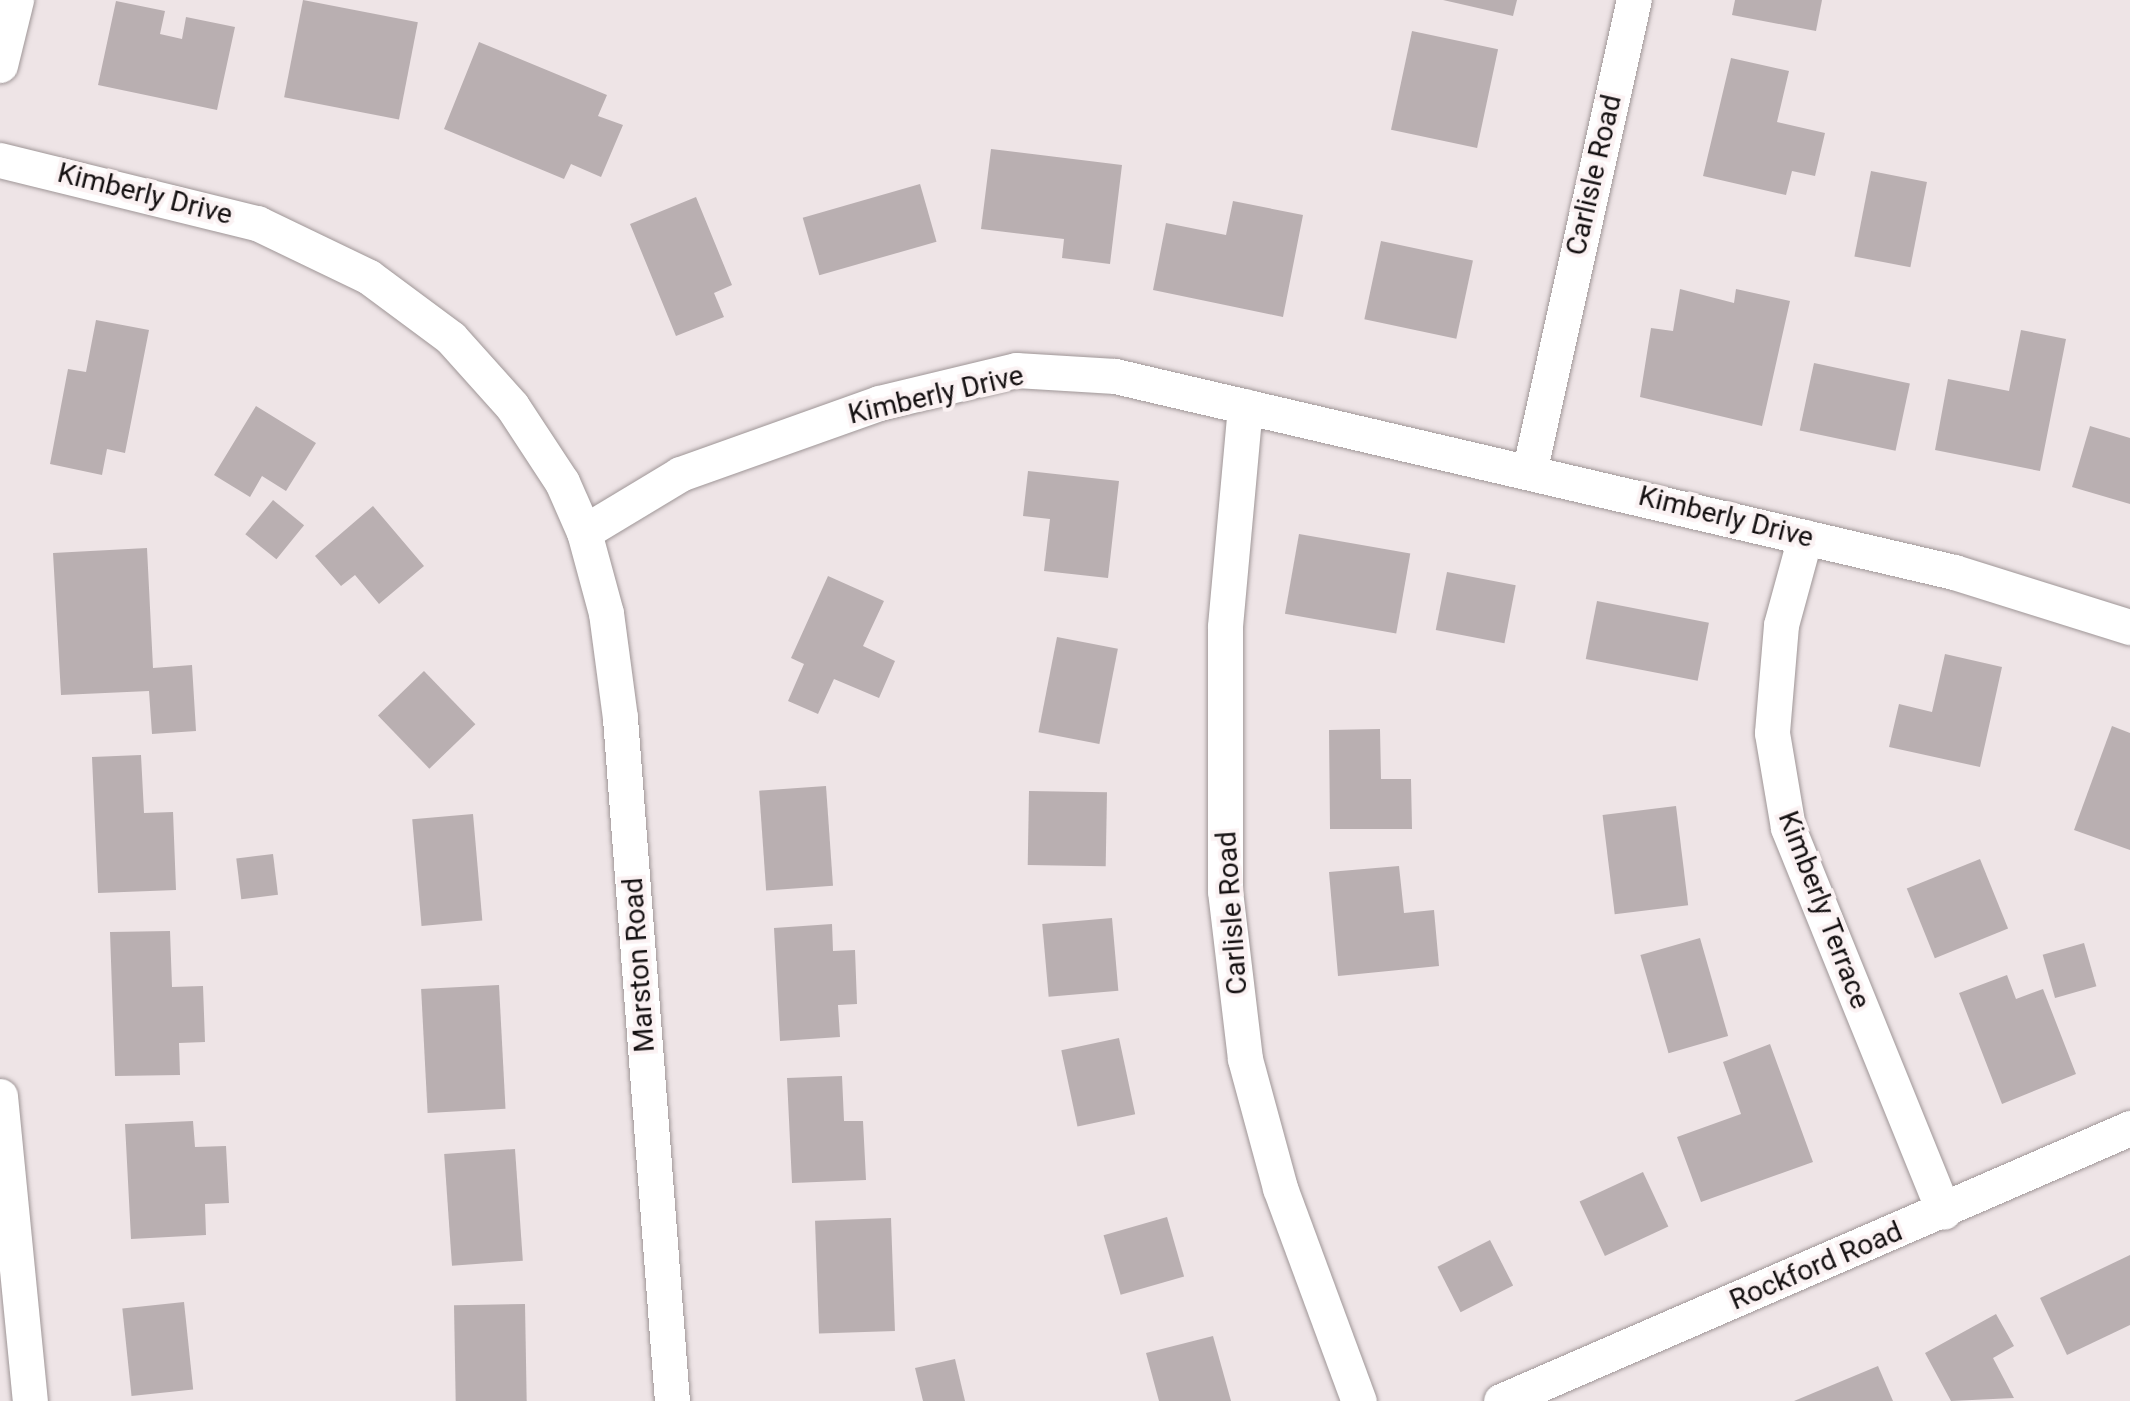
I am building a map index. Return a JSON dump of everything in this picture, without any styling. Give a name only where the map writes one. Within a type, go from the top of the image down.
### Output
[{"type":"street","points":[[0,65],[16,0]]},
{"type":"street","name":"Carlisle Road","points":[[1530,468],[1634,0]]},
{"type":"street","name":"Kimberly Drive","points":[[0,160],[257,224],[369,277],[451,338],[512,406],[562,482],[584,532],[680,474],[879,403],[1016,370],[1116,376],[1530,468],[1954,572],[2130,627]]},
{"type":"street","name":"Carlisle Road","points":[[1245,406],[1225,626],[1224,890],[1250,1078],[1280,1188],[1359,1401]]},
{"type":"street","name":"Marston Road","points":[[584,532],[606,613],[620,718],[672,1401]]},
{"type":"street","name":"Kimberly Terrace","points":[[1805,536],[1781,625],[1772,734],[1788,828],[1944,1212]]},
{"type":"street","points":[[0,1096],[30,1401]]},
{"type":"street","name":"Rockford Road","points":[[1500,1401],[1944,1212],[2130,1128]]},
{"type":"building","points":[[303,0],[418,22],[399,120],[284,97]]},
{"type":"building","points":[[1443,0],[1517,0],[1513,16]]},
{"type":"building","points":[[1735,0],[1822,0],[1816,31],[1732,15]]},
{"type":"building","points":[[116,1],[165,11],[160,34],[182,39],[186,17],[235,27],[217,110],[98,85]]},
{"type":"building","points":[[1412,31],[1498,49],[1477,148],[1391,130]]},
{"type":"building","points":[[479,42],[607,95],[598,116],[623,125],[601,177],[571,164],[564,179],[444,129]]},
{"type":"building","points":[[1731,58],[1789,71],[1777,122],[1825,133],[1815,176],[1792,171],[1786,195],[1703,176]]},
{"type":"building","points":[[991,149],[1122,165],[1110,264],[1062,258],[1064,239],[981,229]]},
{"type":"building","points":[[1871,171],[1927,182],[1910,267],[1854,256]]},
{"type":"building","points":[[920,184],[937,242],[819,275],[803,218]]},
{"type":"building","points":[[696,197],[732,285],[714,293],[724,317],[676,336],[630,224]]},
{"type":"building","points":[[1233,201],[1303,215],[1283,317],[1153,290],[1166,223],[1226,235]]},
{"type":"building","points":[[1381,241],[1473,261],[1456,339],[1364,319]]},
{"type":"building","points":[[1680,289],[1734,303],[1736,289],[1790,301],[1762,426],[1640,397],[1651,328],[1673,331]]},
{"type":"building","points":[[96,320],[149,330],[125,453],[107,449],[102,475],[50,464],[68,369],[86,372]]},
{"type":"building","points":[[2021,330],[2066,339],[2040,471],[1935,450],[1948,379],[2009,391]]},
{"type":"building","points":[[1814,363],[1910,383],[1896,451],[1800,430]]},
{"type":"building","points":[[256,406],[316,443],[286,491],[262,476],[250,497],[214,475]]},
{"type":"building","points":[[2090,426],[2130,438],[2130,504],[2072,487]]},
{"type":"building","points":[[1028,471],[1119,481],[1108,578],[1044,571],[1050,519],[1023,516]]},
{"type":"building","points":[[273,500],[304,525],[276,559],[245,534]]},
{"type":"building","points":[[373,506],[424,566],[379,604],[355,575],[341,586],[315,556]]},
{"type":"building","points":[[1299,534],[1410,554],[1396,633],[1285,614]]},
{"type":"building","points":[[147,548],[153,668],[192,665],[196,731],[152,734],[149,691],[61,695],[53,553]]},
{"type":"building","points":[[1447,572],[1516,585],[1504,643],[1436,630]]},
{"type":"building","points":[[828,576],[884,601],[863,646],[895,661],[879,698],[834,679],[818,714],[788,701],[804,664],[791,658]]},
{"type":"building","points":[[1597,601],[1709,623],[1698,681],[1586,659]]},
{"type":"building","points":[[1057,637],[1118,649],[1099,744],[1038,732]]},
{"type":"building","points":[[1945,654],[2002,667],[1980,767],[1889,747],[1899,704],[1932,712]]},
{"type":"building","points":[[424,671],[475,724],[429,769],[378,715]]},
{"type":"building","points":[[2112,726],[2130,733],[2130,850],[2074,830]]},
{"type":"building","points":[[1380,729],[1381,779],[1411,779],[1412,829],[1330,829],[1329,730]]},
{"type":"building","points":[[141,755],[144,813],[173,812],[176,890],[98,893],[92,757]]},
{"type":"building","points":[[826,786],[833,886],[766,890],[759,791]]},
{"type":"building","points":[[1029,791],[1107,792],[1106,866],[1028,865]]},
{"type":"building","points":[[1676,806],[1688,905],[1615,914],[1603,815]]},
{"type":"building","points":[[473,814],[482,921],[422,926],[412,819]]},
{"type":"building","points":[[273,854],[278,895],[241,899],[236,859]]},
{"type":"building","points":[[1980,859],[2008,929],[1935,958],[1907,889]]},
{"type":"building","points":[[1399,866],[1404,913],[1434,910],[1439,966],[1338,976],[1329,872]]},
{"type":"building","points":[[1112,918],[1118,991],[1049,997],[1042,924]]},
{"type":"building","points":[[832,924],[833,951],[855,950],[857,1004],[838,1005],[840,1037],[780,1041],[774,928]]},
{"type":"building","points":[[170,931],[172,987],[203,986],[205,1042],[179,1043],[180,1075],[115,1076],[110,932]]},
{"type":"building","points":[[1700,938],[1728,1036],[1669,1053],[1640,955]]},
{"type":"building","points":[[2084,943],[2096,986],[2055,998],[2043,955]]},
{"type":"building","points":[[2007,975],[2016,999],[2043,989],[2076,1074],[2002,1104],[1959,993]]},
{"type":"building","points":[[499,985],[505,1109],[428,1113],[421,989]]},
{"type":"building","points":[[1119,1038],[1135,1114],[1078,1127],[1061,1050]]},
{"type":"building","points":[[1770,1044],[1813,1162],[1701,1202],[1677,1137],[1741,1114],[1723,1062]]},
{"type":"building","points":[[842,1076],[844,1121],[863,1121],[866,1180],[792,1183],[787,1078]]},
{"type":"building","points":[[193,1121],[195,1147],[226,1146],[229,1203],[205,1204],[206,1235],[131,1239],[125,1124]]},
{"type":"building","points":[[515,1149],[523,1261],[452,1266],[444,1154]]},
{"type":"building","points":[[1643,1172],[1668,1226],[1605,1256],[1580,1202]]},
{"type":"building","points":[[1167,1217],[1184,1277],[1121,1295],[1104,1235]]},
{"type":"building","points":[[891,1218],[895,1331],[819,1334],[815,1221]]},
{"type":"building","points":[[1490,1240],[1513,1285],[1461,1312],[1437,1267]]},
{"type":"building","points":[[2130,1255],[2130,1325],[2067,1355],[2040,1298]]},
{"type":"building","points":[[184,1302],[193,1390],[132,1396],[122,1308]]},
{"type":"building","points":[[525,1304],[527,1401],[456,1401],[454,1305]]},
{"type":"building","points":[[1996,1314],[2014,1346],[1993,1358],[2014,1398],[1951,1401],[1925,1353]]},
{"type":"building","points":[[1213,1336],[1231,1401],[1159,1401],[1146,1353]]},
{"type":"building","points":[[955,1359],[965,1401],[923,1401],[915,1368]]},
{"type":"building","points":[[1878,1366],[1893,1401],[1794,1401]]}]
